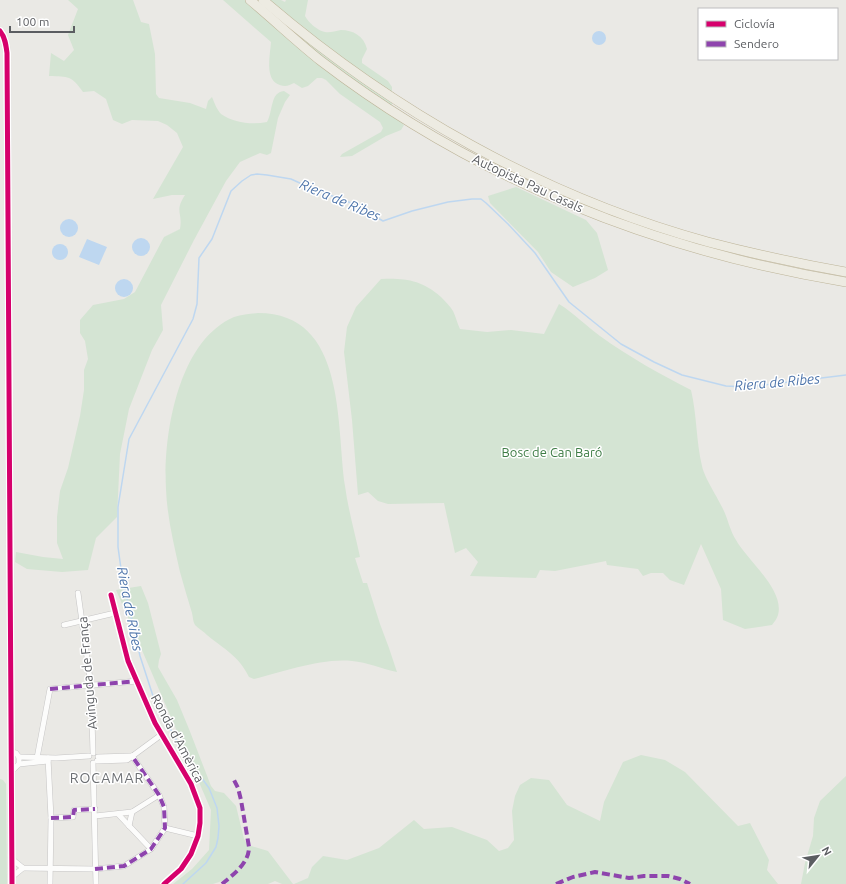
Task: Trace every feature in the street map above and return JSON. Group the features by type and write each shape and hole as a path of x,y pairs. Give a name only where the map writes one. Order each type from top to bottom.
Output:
{"highway":[{"path":"243,0 309,54 317,57"},
{"name":"Autopista Pau Casals","path":"250,0 317,57 361,90 426,132 494,170 567,204 643,233 702,251 759,265 846,282"},
{"name":"Autopista Pau Casals","path":"263,0 324,50 369,83 433,124 499,160 573,195 648,223 708,242 763,256 846,272"}],"street":[{"path":"0,31 6,43 7,53 12,881"},
{"name":"Avinguda de França","path":"78,593 91,686 96,884"},
{"name":"Ronda d'Amèrica","path":"111,595 128,661 155,723 188,779 196,795 200,808 198,836 191,854 181,869 164,884"},
{"path":"64,625 115,613"},
{"path":"37,758 50,689 137,682"},
{"path":"19,758 48,759 132,756 162,735"},
{"path":"12,752 19,758 19,764"},
{"path":"12,859 23,868 95,869 124,866 151,849 165,828 164,807 159,794 132,756"},
{"path":"12,771 19,764 48,759"},
{"path":"48,759 51,869 50,884"},
{"path":"95,816 132,812 159,794"},
{"path":"50,818 73,817 74,810 95,809"},
{"path":"129,826 132,812"},
{"path":"118,814 151,849"},
{"path":"165,828 198,836"},
{"path":"12,881 23,868"}],"green space":[{"path":"68,0 133,0 141,22 149,24 155,54 156,94 159,98 190,103 206,109 208,101 212,97 221,114 237,121 255,123 267,122 272,103 279,92 284,91 290,95 278,118 271,153 267,155 260,153 240,162 226,181 161,305 163,330 152,350 129,409 120,454 117,517 96,538 88,570 62,572 27,569 15,562 16,552 63,559 57,543 57,517 60,491 68,468 80,416 84,390 84,370 88,359 85,341 80,333 80,320 93,305 124,299 135,292 164,237 180,229 181,223 179,209 185,195 172,195 153,199 183,147 177,133 167,125 158,121 132,120 122,124 113,120 106,99 94,91 83,92 75,82 69,78 49,76 51,53 64,61 74,50 68,35 78,9"},
{"path":"223,0 281,0 285,2 286,0 308,0 305,16 316,28 325,32 341,30 350,31 361,37 366,44 367,49 362,59 362,63 388,81 392,87 392,107 397,118 404,125 401,130 386,136 352,156 340,157 342,154 381,132 383,128 380,122 340,94 322,78 317,78 308,86 302,88 294,83 286,86 273,81 269,69 271,42"},
{"path":"516,187 586,220 597,233 608,270 595,278 573,287 551,272 538,252 490,203 488,196"},
{"name":"Bosc de Can Baró","path":"381,279 413,281 434,291 450,307 460,329 487,332 511,330 544,334 559,304 622,351 691,390 703,471 741,548 764,576 776,596 779,605 778,615 772,625 745,629 723,620 721,589 701,544 684,585 670,580 663,573 651,573 643,576 638,569 607,565 606,561 555,571 540,570 536,578 470,576 478,562 466,548 455,553 444,503 388,504 378,501 368,492 358,495 352,420 344,352 347,327 356,307"},
{"path":"258,313 287,318 308,331 322,352 332,377 337,404 346,495 360,557 355,558 363,583 367,583 397,672 363,663 340,661 302,666 254,679 249,677 245,669 231,653 194,624 180,572 168,510 166,467 167,443 171,417 187,368 199,346 215,329 234,317"},
{"path":"141,586 148,603 161,654 158,667 177,700 211,786 215,791 224,793 236,806 244,839 248,845 268,851 293,884 282,884 275,881 268,884 227,884 225,880 213,884 173,884 192,869 209,850 211,810 116,590"},
{"path":"641,755 665,760 685,772 738,826 750,823 769,860 767,870 778,884 294,884 308,878 312,867 323,856 347,860 379,848 414,820 424,829 452,827 487,840 499,851 508,848 514,840 512,811 515,796 520,785 531,778 549,780 567,805 600,821 604,802 623,762"},
{"path":"846,776 846,884 801,884 805,863 813,836 814,818 820,801"},
{"path":"0,779 6,784 7,884 0,884"}],"water":[{"path":"599,31 604,33 606,38 604,43 599,45 594,43 592,38 594,33"},
{"path":"69,219 75,222 78,228 75,234 69,237 63,234 60,228 63,222"},
{"path":"141,238 147,241 150,247 147,253 141,256 135,253 132,247 135,241"},
{"path":"87,239 107,247 99,265 79,257"},
{"path":"57,244 63,244 68,249 66,258 63,260 57,260 52,255 52,249"},
{"path":"120,279 128,279 133,284 131,295 128,297 120,297 115,292 115,284"}],"waterway":[{"name":"Riera de Ribes","path":"183,884 206,863 216,847 219,826 217,808 209,788 184,754 154,699 140,656 122,576 118,547 118,507 129,439 193,319 197,304 199,258 212,239 231,191 242,181 251,175 257,174 291,179 354,204 383,221 412,211 448,202 481,199 508,224 535,253 569,302 621,344 654,362 682,375 726,386 747,387 846,375"}],"marked path":[{"path":"50,689 137,681"},
{"path":"95,869 124,866 151,849 165,828 164,807 159,795 132,756"},
{"path":"222,884 244,863 249,847 241,800 234,780"},
{"path":"51,818 73,817 74,810 95,809"},
{"path":"556,884 573,877 595,872 629,878 644,876 668,876 680,879 690,884"}],"cycle path":[{"path":"0,31 6,44 7,53 12,884"},
{"path":"111,595 128,661 155,723 191,784 200,808 198,836 191,854 181,869 164,884"}],"district":[{"name":"ROCAMAR","path":"107,778"}]}
